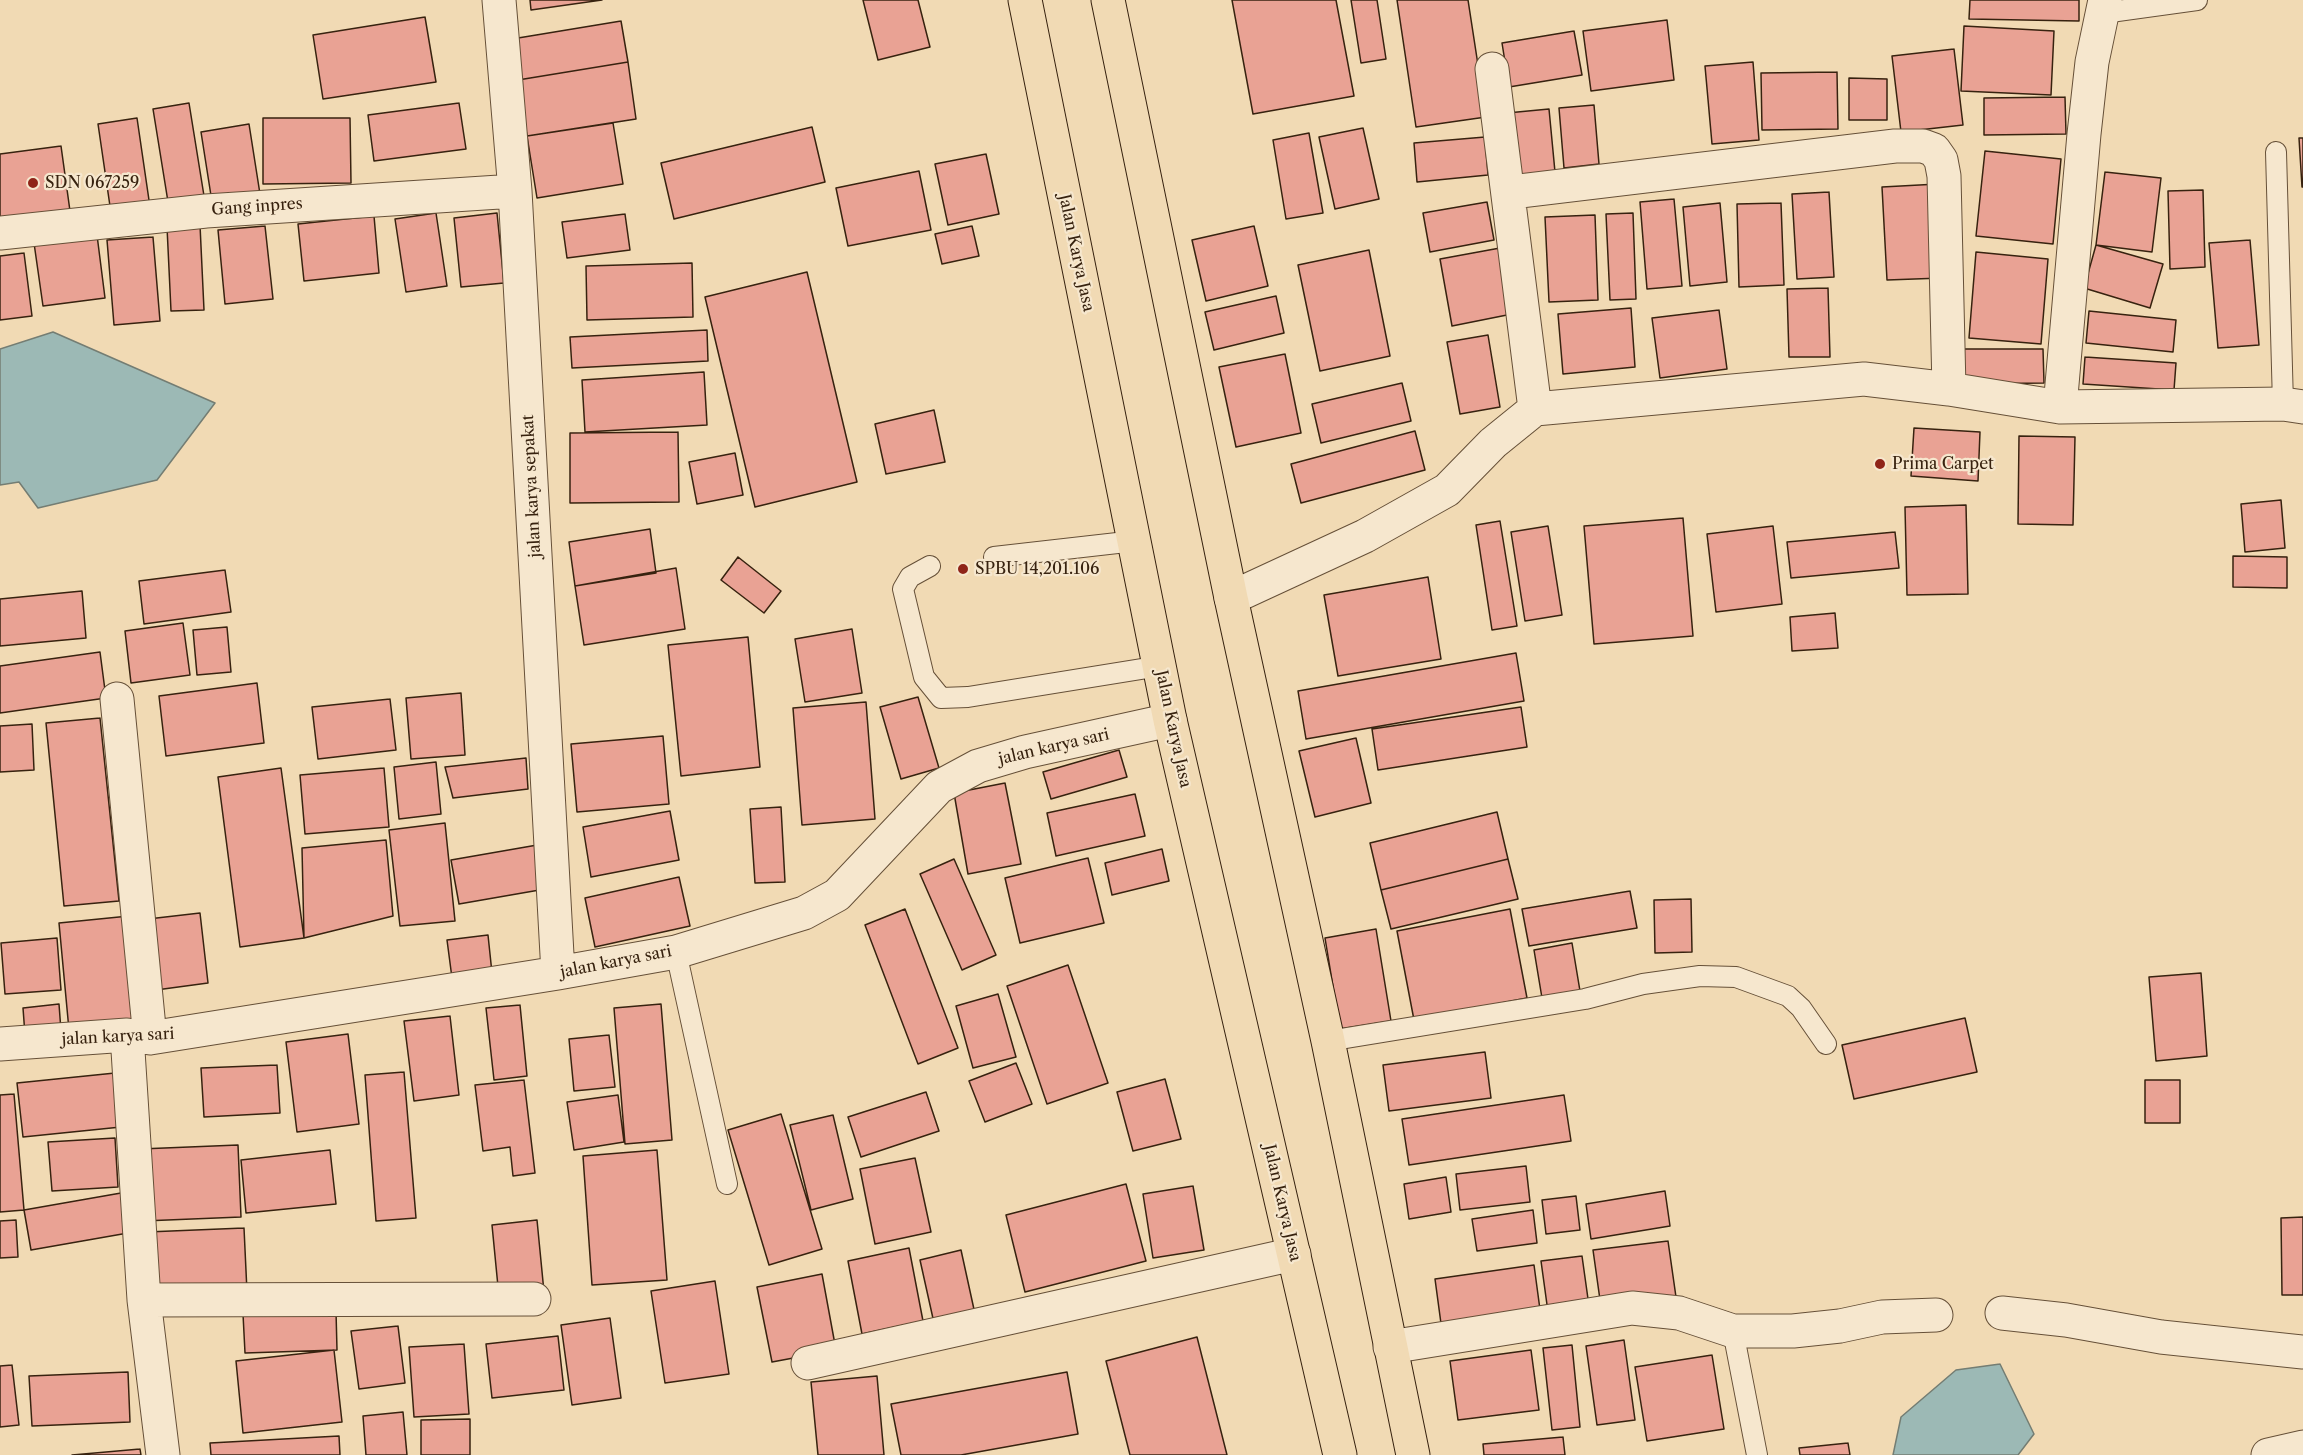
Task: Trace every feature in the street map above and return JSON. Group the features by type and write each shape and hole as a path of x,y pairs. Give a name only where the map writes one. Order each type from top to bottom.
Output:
{"highway":[{"name":"Jalan Karya Jasa","path":"1024,0 1170,720 1340,1455"},
{"path":"1108,0 1231,598 1328,1041 1413,1455"}],"street":[{"name":"jalan karya sepakat","path":"499,0 515,191 558,973"},
{"path":"2060,407 2084,134 2092,62 2104,7"},
{"path":"1492,69 1535,409"},
{"path":"1520,191 1895,146 1923,146 1934,150 1941,160 1944,176 1949,389"},
{"name":"Gang inpres","path":"0,233 206,211 515,191"},
{"path":"1231,598 1365,536 1447,490 1493,443 1535,409 1864,379 1949,389 2060,407 2293,405"},
{"path":"117,699 139,1036 144,1300 163,1455"},
{"name":"jalan karya sari","path":"0,1044 139,1036 558,973 676,952 804,913 837,896 939,787 978,765 1170,720"},
{"path":"808,1363 1294,1254"},
{"path":"144,1300 534,1299"},
{"path":"1390,1347 1632,1308 1679,1313 1733,1331 1792,1331 1840,1326 1882,1317 1936,1315"},
{"path":"2002,1313 2066,1320 2161,1337 2303,1352"},
{"path":"2268,1455 2303,1447"}],"lane":[{"path":"2104,7 2197,0"},
{"path":"2276,152 2293,405"},
{"path":"994,557 1135,541"},
{"path":"930,566 910,577 903,589 924,677 941,698 968,697 1160,666"},
{"path":"676,952 727,1184"},
{"path":"1328,1041 1585,999 1643,984 1700,976 1736,977 1788,996 1801,1008 1826,1044"},
{"path":"1733,1331 1757,1455"}],"water":[{"path":"53,332 215,403 157,480 38,508 19,482 0,485 0,349"},
{"path":"2000,1364 2034,1434 2018,1455 1893,1455 1901,1417 1956,1370"}],"building":[{"path":"530,0 602,0 531,10"},
{"path":"863,0 918,0 930,47 878,60"},
{"path":"1232,0 1336,0 1354,96 1253,114"},
{"path":"1351,0 1377,0 1386,59 1361,63"},
{"path":"1397,0 1468,0 1486,117 1416,127"},
{"path":"1970,0 2079,0 2079,21 1969,19"},
{"path":"425,17 436,82 323,99 313,35"},
{"path":"1667,20 1674,80 1591,91 1583,31"},
{"path":"621,21 628,62 518,80 512,39"},
{"path":"1964,26 2054,31 2051,95 1961,91"},
{"path":"1574,31 1582,75 1509,87 1502,43"},
{"path":"1954,49 1963,125 1901,132 1892,56"},
{"path":"628,62 636,119 527,136 518,80"},
{"path":"1753,62 1759,140 1712,144 1705,66"},
{"path":"1837,72 1838,129 1762,130 1761,73"},
{"path":"1849,78 1887,79 1887,120 1849,120"},
{"path":"2065,97 2066,134 1984,135 1984,98"},
{"path":"189,103 205,202 169,208 153,109"},
{"path":"459,103 466,149 374,161 368,115"},
{"path":"1594,105 1599,164 1564,168 1559,108"},
{"path":"1549,109 1555,172 1513,177 1507,113"},
{"path":"137,118 150,207 111,213 98,124"},
{"path":"263,118 350,118 351,183 263,184"},
{"path":"613,123 623,184 537,198 527,136"},
{"path":"249,124 260,194 212,202 201,132"},
{"path":"812,127 825,182 674,219 661,163"},
{"path":"1363,128 1379,199 1335,209 1319,137"},
{"path":"1309,133 1323,213 1286,219 1273,140"},
{"path":"1485,137 1488,175 1417,182 1414,143"},
{"path":"2299,138 2303,138 2303,187 2302,187"},
{"name":"SDN 067259","path":"61,146 70,211 0,220 0,154"},
{"path":"1985,151 2061,159 2053,244 1976,236"},
{"path":"986,154 999,214 948,225 935,164"},
{"path":"919,171 931,230 848,246 836,188"},
{"path":"2105,172 2161,178 2152,252 2096,245"},
{"path":"1938,184 1942,278 1887,280 1882,187"},
{"path":"2203,190 2205,267 2170,269 2168,191"},
{"path":"1829,192 1834,277 1797,279 1792,194"},
{"path":"1674,199 1682,286 1647,289 1640,202"},
{"path":"1487,202 1494,240 1430,252 1423,213"},
{"path":"1720,203 1727,282 1690,286 1683,207"},
{"path":"1781,203 1784,285 1739,287 1737,204"},
{"path":"436,213 447,286 406,292 395,219"},
{"path":"497,213 504,283 461,287 454,218"},
{"path":"1633,213 1636,299 1610,300 1606,214"},
{"path":"625,214 630,250 567,258 562,222"},
{"path":"1595,215 1598,300 1549,302 1545,217"},
{"path":"374,216 379,273 304,281 298,224"},
{"path":"200,225 204,310 171,311 167,227"},
{"path":"265,226 273,299 225,304 218,230"},
{"path":"972,226 979,256 942,264 935,234"},
{"path":"1254,226 1268,286 1206,301 1192,240"},
{"name":"SDN 067259","path":"97,235 105,298 43,306 34,243"},
{"path":"153,237 160,321 114,325 107,240"},
{"path":"2250,240 2259,345 2218,348 2209,243"},
{"path":"2096,245 2163,264 2150,308 2084,288"},
{"path":"1500,248 1512,314 1452,326 1440,259"},
{"path":"1369,250 1390,356 1320,371 1298,265"},
{"path":"1976,252 2048,259 2041,344 1969,338"},
{"path":"24,253 32,316 0,320 0,256"},
{"path":"692,263 693,317 587,320 586,266"},
{"path":"807,272 857,482 755,507 705,297"},
{"path":"1828,288 1830,357 1789,357 1787,289"},
{"path":"1276,296 1284,333 1214,350 1205,312"},
{"path":"1631,308 1635,367 1563,374 1558,314"},
{"path":"1719,310 1727,369 1660,378 1652,318"},
{"path":"2089,311 2176,320 2173,352 2086,343"},
{"path":"707,330 708,361 572,368 570,337"},
{"path":"1488,335 1500,407 1460,414 1447,342"},
{"path":"1963,349 2043,349 2044,383 1963,384"},
{"path":"1285,354 1301,433 1236,447 1219,367"},
{"path":"2085,357 2176,363 2174,390 2083,384"},
{"path":"704,372 707,425 585,432 582,380"},
{"path":"1402,383 1411,421 1321,443 1312,404"},
{"path":"934,410 945,462 886,474 875,424"},
{"path":"1914,428 1980,432 1978,481 1911,476"},
{"path":"1415,431 1425,470 1301,503 1291,464"},
{"path":"678,432 679,502 570,503 570,433"},
{"path":"2019,436 2075,437 2073,525 2018,524"},
{"path":"735,453 743,495 697,504 689,462"},
{"path":"2281,500 2285,548 2245,552 2241,504"},
{"path":"1966,505 1968,594 1907,595 1905,507"},
{"path":"1683,518 1693,636 1594,644 1584,526"},
{"path":"1500,521 1517,626 1492,630 1476,525"},
{"path":"1548,526 1562,615 1525,621 1511,532"},
{"path":"1773,526 1782,604 1716,612 1707,534"},
{"path":"650,529 656,573 575,586 569,542"},
{"path":"1895,532 1899,568 1791,578 1787,542"},
{"path":"2233,556 2287,557 2287,588 2233,587"},
{"path":"738,557 781,591 764,613 721,580"},
{"path":"676,568 685,629 584,645 575,586"},
{"path":"225,570 231,612 144,624 139,581"},
{"path":"1428,577 1441,659 1338,676 1324,595"},
{"path":"82,591 86,638 0,646 0,599"},
{"path":"1835,613 1838,648 1792,651 1790,617"},
{"path":"183,623 190,675 131,683 125,631"},
{"path":"227,627 231,672 197,675 193,630"},
{"path":"852,629 862,693 805,702 795,639"},
{"path":"748,637 760,767 681,776 668,645"},
{"path":"100,652 106,698 0,713 0,666"},
{"path":"1516,653 1524,701 1306,739 1298,691"},
{"path":"257,683 264,743 166,756 159,696"},
{"path":"461,693 465,755 411,759 406,698"},
{"path":"918,697 939,768 901,779 880,707"},
{"path":"390,699 396,750 318,759 312,707"},
{"path":"866,702 875,819 802,825 793,708"},
{"path":"1521,707 1527,747 1378,770 1372,729"},
{"path":"100,718 119,901 64,906 46,723"},
{"path":"32,724 34,770 0,772 0,726"},
{"path":"663,736 669,804 577,812 571,744"},
{"path":"1356,738 1371,803 1315,817 1299,751"},
{"path":"1119,750 1127,777 1051,799 1043,772"},
{"path":"526,758 528,789 453,798 445,767"},
{"path":"436,762 441,814 399,819 394,767"},
{"path":"281,768 304,938 240,947 218,777"},
{"path":"384,768 389,827 305,834 300,775"},
{"path":"1005,783 1021,864 968,874 954,793"},
{"path":"1135,794 1145,836 1056,856 1047,813"},
{"path":"781,807 785,882 755,883 750,809"},
{"path":"670,811 679,860 591,877 583,827"},
{"path":"1497,812 1508,859 1381,890 1370,843"},
{"path":"445,823 455,921 400,926 389,830"},
{"path":"386,840 393,916 304,938 302,848"},
{"path":"543,844 551,888 459,904 451,860"},
{"path":"1162,849 1169,881 1112,895 1105,863"},
{"path":"1088,858 1104,923 1020,943 1005,878"},
{"path":"954,859 996,955 962,970 920,874"},
{"path":"1508,859 1518,899 1391,929 1381,890"},
{"path":"679,877 690,926 595,947 585,898"},
{"path":"1630,891 1637,928 1529,946 1522,909"},
{"path":"1691,899 1692,952 1655,953 1654,900"},
{"path":"905,909 958,1048 918,1064 865,925"},
{"path":"1510,909 1527,998 1414,1020 1397,931"},
{"path":"200,913 208,983 156,990 148,919"},
{"path":"129,916 139,1023 69,1030 59,923"},
{"path":"1376,929 1391,1021 1340,1029 1325,938"},
{"path":"488,935 492,973 452,978 447,940"},
{"path":"57,938 61,990 5,994 1,943"},
{"path":"1572,943 1580,991 1542,998 1534,950"},
{"path":"1068,965 1108,1083 1047,1104 1007,986"},
{"path":"2201,973 2207,1056 2156,1061 2149,977"},
{"path":"998,994 1016,1057 973,1068 956,1006"},
{"path":"59,1004 61,1031 25,1035 23,1008"},
{"path":"661,1004 672,1140 625,1144 614,1008"},
{"path":"520,1005 527,1076 494,1080 486,1008"},
{"path":"450,1016 459,1095 414,1101 404,1021"},
{"path":"1965,1018 1977,1072 1854,1099 1842,1045"},
{"path":"348,1034 359,1124 297,1132 286,1042"},
{"path":"609,1035 615,1087 574,1091 569,1039"},
{"path":"1485,1052 1491,1098 1389,1111 1383,1065"},
{"path":"1016,1063 1032,1104 985,1122 969,1081"},
{"path":"277,1065 280,1113 204,1117 201,1068"},
{"path":"404,1072 416,1218 376,1221 365,1075"},
{"path":"115,1073 121,1127 23,1137 17,1083"},
{"path":"1165,1079 1181,1139 1133,1151 1117,1092"},
{"path":"524,1080 535,1173 513,1176 510,1147 483,1151 475,1085"},
{"path":"2145,1080 2180,1080 2180,1123 2145,1123"},
{"path":"926,1092 939,1131 861,1157 848,1117"},
{"path":"14,1094 24,1210 0,1212 0,1095"},
{"path":"618,1095 624,1142 574,1150 567,1102"},
{"path":"1564,1095 1571,1141 1409,1165 1402,1119"},
{"path":"781,1114 822,1249 769,1265 728,1130"},
{"path":"833,1115 853,1199 811,1210 790,1125"},
{"path":"115,1138 118,1187 52,1191 48,1142"},
{"path":"238,1145 241,1217 143,1221 140,1149"},
{"path":"330,1150 336,1204 246,1213 241,1160"},
{"path":"657,1150 667,1280 592,1285 583,1156"},
{"path":"915,1158 931,1232 875,1244 860,1169"},
{"path":"1526,1166 1530,1202 1460,1210 1456,1174"},
{"path":"1446,1177 1451,1212 1409,1219 1404,1184"},
{"path":"1126,1184 1146,1261 1025,1292 1006,1215"},
{"path":"1193,1186 1204,1250 1153,1258 1143,1194"},
{"path":"1665,1191 1670,1226 1591,1239 1586,1204"},
{"path":"121,1193 128,1233 31,1250 24,1210"},
{"path":"1576,1196 1580,1230 1546,1234 1542,1200"},
{"path":"1533,1210 1537,1243 1477,1251 1472,1219"},
{"path":"2303,1217 2303,1295 2282,1295 2281,1218"},
{"path":"16,1220 18,1257 0,1258 0,1221"},
{"path":"537,1220 544,1292 499,1297 492,1225"},
{"path":"244,1228 247,1292 149,1296 147,1232"},
{"path":"1668,1241 1676,1297 1601,1307 1593,1250"},
{"path":"909,1248 923,1321 862,1334 848,1261"},
{"path":"961,1250 975,1314 934,1323 920,1260"},
{"path":"1582,1256 1589,1306 1548,1312 1541,1261"},
{"path":"1534,1265 1541,1317 1442,1331 1435,1279"},
{"path":"822,1274 836,1350 772,1362 757,1287"},
{"path":"715,1281 729,1374 665,1383 651,1291"},
{"path":"336,1311 337,1350 245,1353 243,1314"},
{"path":"610,1318 621,1398 572,1405 561,1325"},
{"path":"398,1326 405,1383 359,1389 351,1331"},
{"path":"558,1336 564,1390 492,1398 486,1344"},
{"path":"1197,1337 1227,1455 1130,1455 1106,1361"},
{"path":"1624,1340 1635,1420 1597,1425 1586,1346"},
{"path":"464,1344 469,1414 414,1417 409,1347"},
{"path":"1572,1345 1580,1427 1552,1430 1543,1348"},
{"path":"334,1350 342,1422 243,1433 236,1361"},
{"path":"1531,1350 1539,1410 1458,1420 1450,1361"},
{"path":"1712,1355 1724,1429 1647,1441 1635,1367"},
{"path":"12,1365 19,1425 0,1427 0,1366"},
{"path":"128,1372 130,1422 32,1426 29,1376"},
{"path":"1067,1372 1078,1434 961,1455 901,1455 891,1404"},
{"path":"877,1376 884,1455 818,1455 811,1382"},
{"path":"403,1412 407,1455 366,1455 363,1416"},
{"path":"470,1419 470,1455 421,1455 421,1420"},
{"path":"339,1436 340,1455 211,1455 210,1443"},
{"path":"1563,1437 1565,1455 1484,1455 1483,1444"},
{"path":"1848,1443 1850,1455 1800,1455 1799,1448"},
{"path":"140,1449 141,1455 72,1455"}],"place":[{"name":"SDN 067259","path":"33,183"},
{"name":"Prima Carpet","path":"1880,464"},
{"name":"SPBU 14,201.106","path":"963,569"}]}
